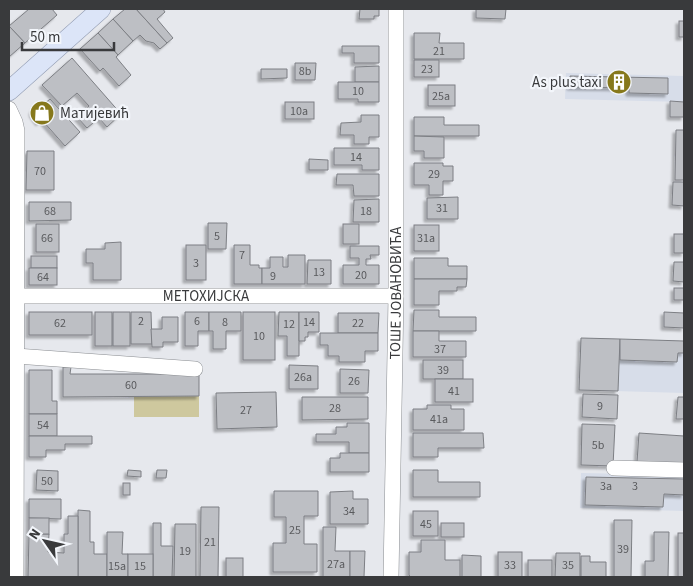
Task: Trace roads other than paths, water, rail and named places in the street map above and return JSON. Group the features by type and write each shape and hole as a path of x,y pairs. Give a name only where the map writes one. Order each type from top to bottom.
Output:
{"main road":[{"path":"9,91 101,9"}],"street":[{"name":"ТОШЕ ЈОВАНОВИЋА","path":"391,577 396,296 396,9"},
{"path":"9,109 17,131 16,577"},
{"name":"МЕТОХИЈСКА","path":"17,296 396,296"},
{"path":"16,356 195,369"},
{"path":"614,468 684,470"}],"place":[{"name":"As plus taxi","path":"619,82"},
{"name":"Матијевић","path":"42,113"}]}
